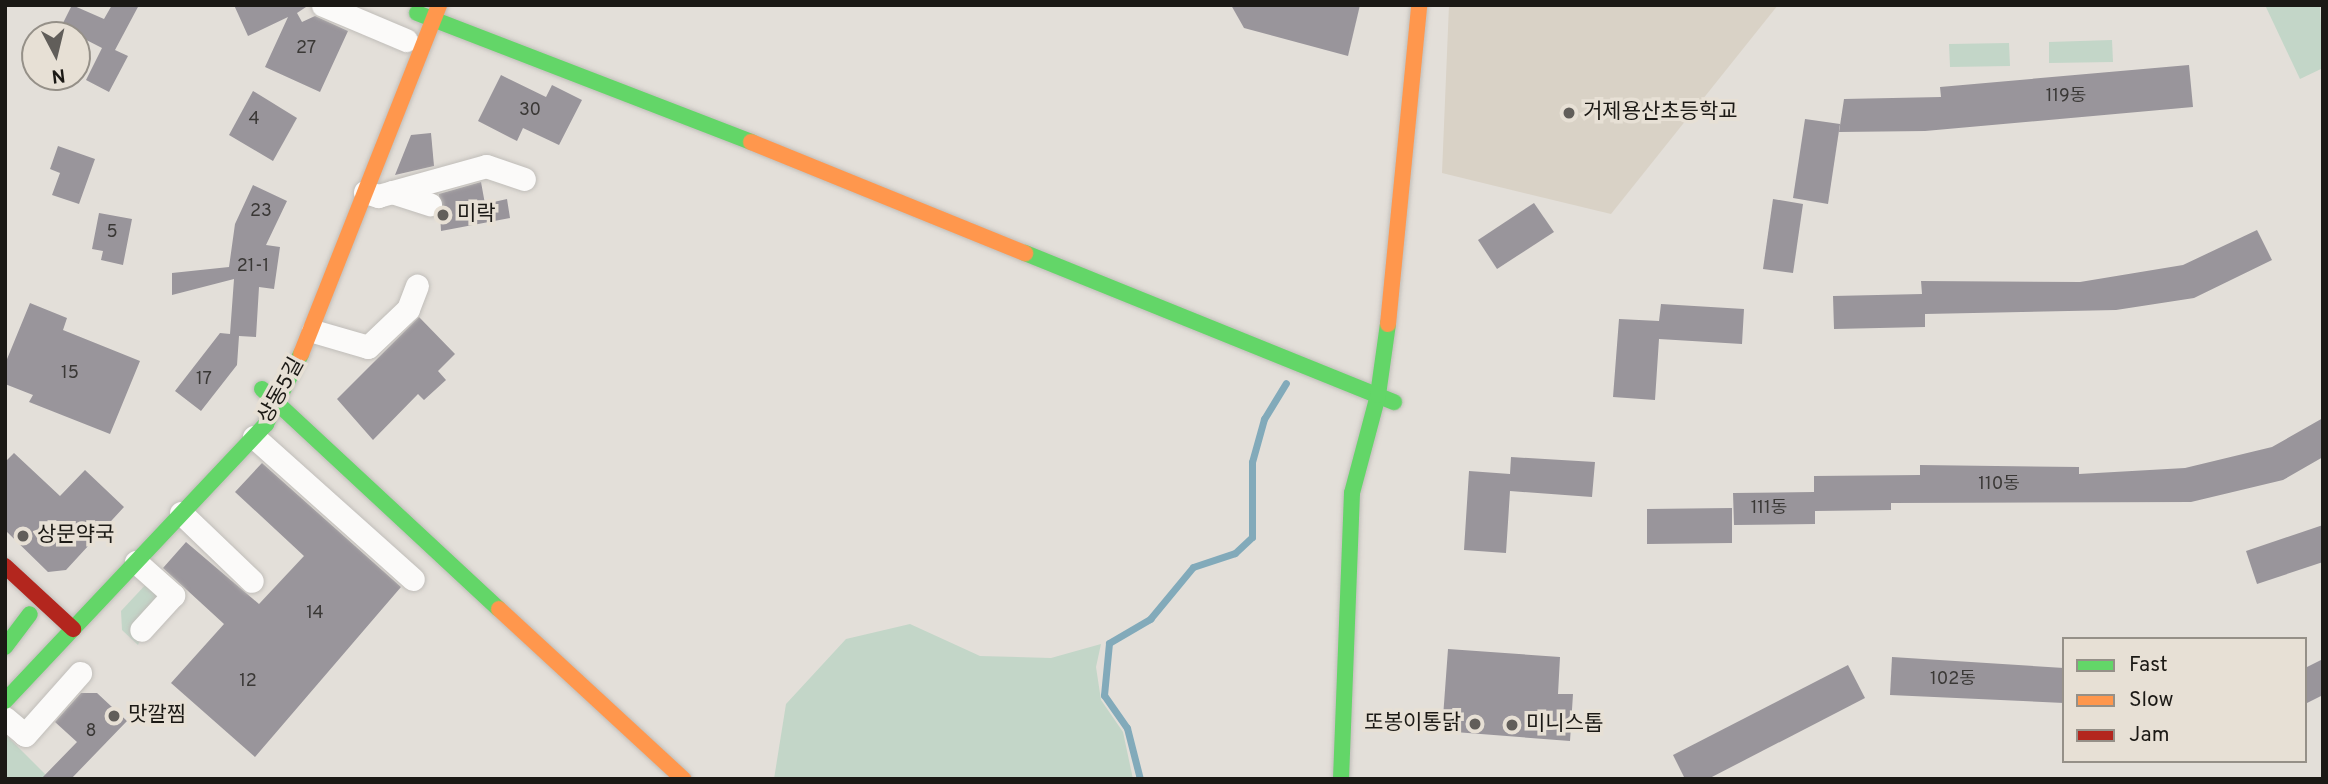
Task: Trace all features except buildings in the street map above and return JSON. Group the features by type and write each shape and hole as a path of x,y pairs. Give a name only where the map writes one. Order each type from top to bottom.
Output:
{"street":[{"path":"323,5 406,40"},
{"path":"1341,779 1352,493 1381,376 1419,5"},
{"path":"1413,270 1435,5"},
{"path":"418,9 436,11 1394,402"},
{"name":"상동5길","path":"260,430 250,408 295,329 418,9"},
{"name":"상동5길","path":"5,701 260,430 278,404 313,331 436,11"},
{"path":"650,82 1398,383"},
{"path":"365,192 392,192 486,166 524,179"},
{"path":"392,192 430,204"},
{"path":"313,331 368,346 408,309 417,286"},
{"path":"1357,779 1371,496 1398,383 1410,297"},
{"path":"262,389 683,779"},
{"path":"260,430 421,576"},
{"path":"181,513 252,580"},
{"path":"136,562 173,595 141,630"},
{"path":"5,566 74,629"},
{"path":"5,590 61,643"},
{"path":"5,666 71,595"},
{"path":"5,647 30,614"},
{"path":"5,718 25,735 80,673"}],"shaded area":[{"name":"거제용산초등학교","path":"1449,5 1778,5 1611,214 1442,173"}],"green space":[{"path":"2265,5 2320,5 2323,68 2300,79"},
{"path":"2112,40 2113,62 2049,63 2049,42"},
{"path":"2009,43 2010,66 1950,67 1949,44"},
{"path":"149,581 162,592 138,645 122,630 121,611"},
{"path":"910,624 980,656 1051,658 1101,644 1096,667 1101,700 1123,732 1133,779 774,779 786,704 846,639"},
{"path":"5,734 50,779 5,779"}],"waterway":[{"path":"1140,779 1127,728 1104,695 1109,643 1150,619 1193,567 1235,553 1252,537 1252,462 1264,419 1286,383"}],"traffic: fast":[{"path":"417,13 751,142"},
{"path":"1025,253 1394,402"},
{"path":"1341,779 1352,493 1378,395 1388,324"},
{"path":"5,701 266,424 301,354"},
{"path":"262,389 499,609"},
{"path":"5,647 30,614"}],"traffic: slow":[{"path":"301,354 439,5"},
{"path":"1388,324 1419,5"},
{"path":"751,142 1025,253"},
{"path":"499,609 683,779"}],"traffic: jam":[{"path":"5,566 73,629"}],"place":[{"name":"거제용산초등학교","path":"1569,113"},
{"name":"미락","path":"443,215"},
{"name":"상문약국","path":"23,536"},
{"name":"맛깔찜","path":"114,716"},
{"name":"또봉이통닭","path":"1475,724"},
{"name":"미니스톱","path":"1512,725"}]}
